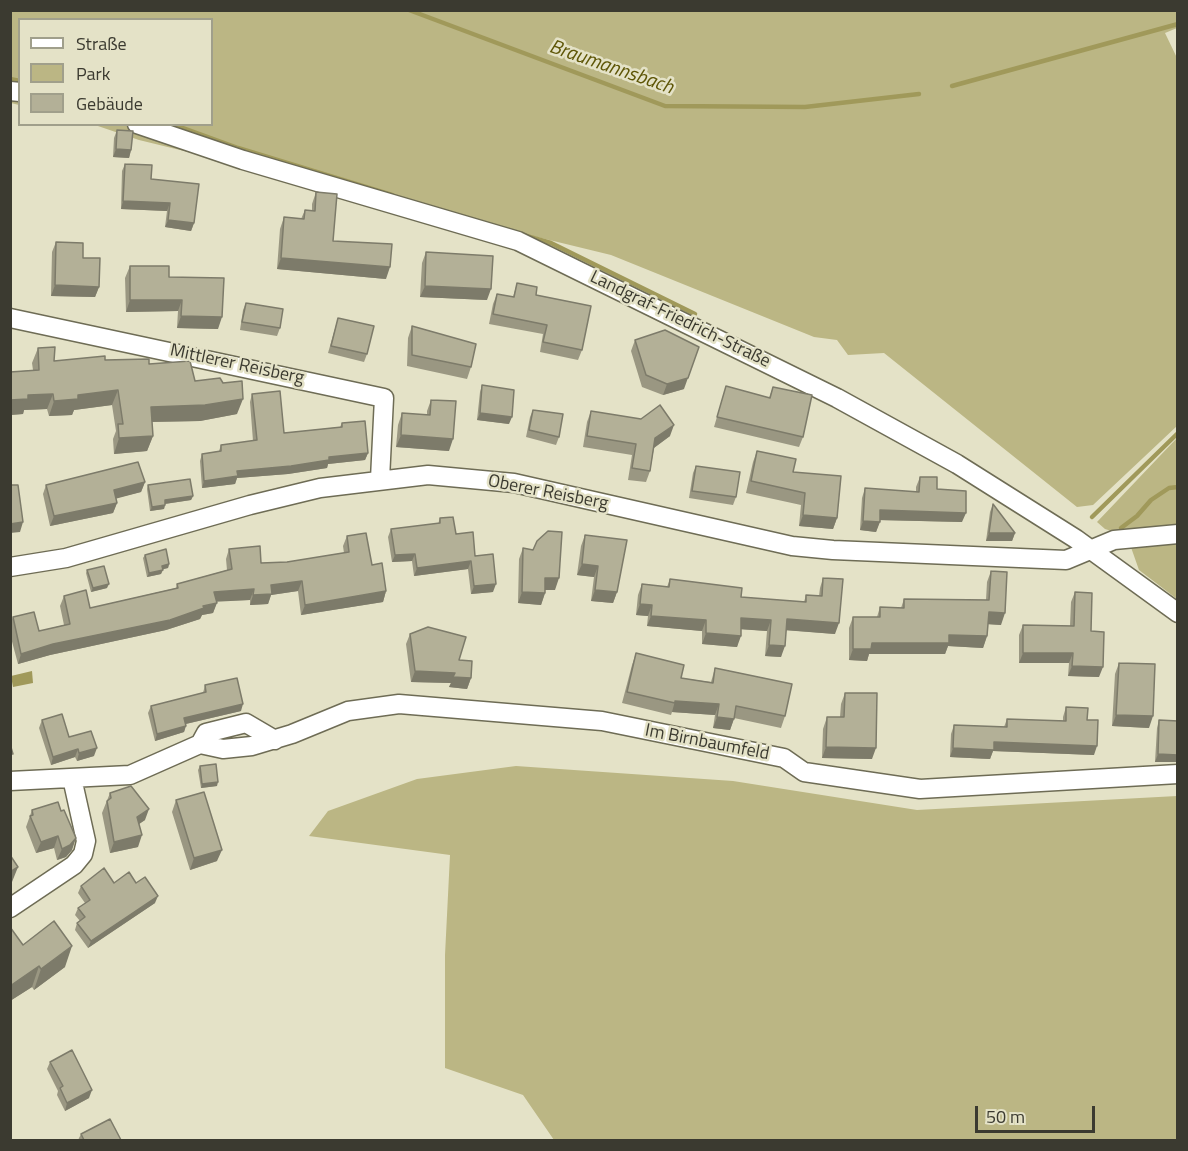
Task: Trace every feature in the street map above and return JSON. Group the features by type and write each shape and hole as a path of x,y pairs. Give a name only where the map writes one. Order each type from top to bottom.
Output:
{"street":[{"name":"Landgraf-Friedrich-Straße","path":"143,126 243,160 518,241 837,398 957,464 1091,550 1178,613"},
{"name":"Mittlerer Reisberg","path":"10,318 384,398 380,479"},
{"name":"Oberer Reisberg","path":"10,567 66,558 250,505 320,488 428,475 514,483 792,546 1006,559 1066,560 1114,540 1178,534"},
{"name":"Im Birnbaumfeld","path":"10,782 130,776 200,744 206,733 246,723 275,740 348,711 399,704 602,721 784,758 804,772 920,789 1178,774"},
{"path":"10,908 74,865 83,854 86,841 72,778"}],"green space":[{"path":"10,11 1177,11 1177,28 1165,33 1178,60 1177,426 1093,505 1077,507 884,353 848,355 837,340 814,337 611,255 139,140 98,126 213,126 213,18 18,18 18,105 11,103"},
{"path":"1177,438 1177,599 1139,570 1127,536 1105,529 1097,522"},
{"path":"516,766 733,781 917,810 1177,796 1177,1140 554,1140 523,1095 445,1068 445,955 450,855 309,836 328,811 417,779"}],"shaded area":[{"path":"32,671 33,683 13,687 11,676"}],"building":[{"path":"117,130 133,131 131,150 116,149"},
{"path":"125,164 152,165 151,179 199,184 194,223 168,220 170,203 123,201"},
{"path":"316,192 337,194 333,241 392,244 390,267 281,258 284,217 304,219 305,210 315,211"},
{"path":"56,242 83,243 83,258 100,258 99,287 55,285"},
{"path":"426,252 493,256 491,289 425,286"},
{"path":"130,266 169,266 169,277 224,278 222,317 181,316 182,300 130,300"},
{"path":"517,283 537,287 536,295 591,306 582,350 543,342 547,325 493,314 497,294 514,297"},
{"path":"246,303 283,309 280,328 242,322"},
{"path":"338,318 374,326 367,354 331,346"},
{"path":"412,326 476,344 471,367 412,355"},
{"path":"665,330 699,347 688,378 667,384 646,375 635,340"},
{"path":"55,347 54,361 105,356 105,360 149,359 149,364 190,361 195,381 220,378 223,383 242,381 243,399 205,405 151,407 153,436 119,438 118,424 123,424 118,390 78,395 78,399 54,401 53,394 28,395 28,399 10,400 10,372 39,370 38,348"},
{"path":"482,385 514,390 512,417 480,413"},
{"path":"726,386 770,398 773,387 812,395 803,437 717,417"},
{"path":"280,391 284,433 342,427 342,423 365,421 368,453 329,457 329,460 291,466 237,471 238,476 204,481 202,454 221,451 221,445 257,440 252,394"},
{"path":"431,400 456,401 453,439 401,435 402,413 430,415"},
{"path":"660,405 674,425 655,438 650,471 632,468 636,444 587,436 591,411 641,419"},
{"path":"533,410 563,414 559,437 529,430"},
{"path":"757,451 796,459 793,472 841,476 837,518 803,515 805,493 751,481"},
{"path":"138,462 145,482 114,490 117,503 54,516 46,485"},
{"path":"696,466 740,472 736,497 692,491"},
{"path":"920,477 937,477 937,489 966,491 966,513 880,510 880,522 863,521 865,488 919,492"},
{"path":"190,479 193,496 165,500 165,505 152,507 148,485"},
{"path":"10,485 18,485 23,522 10,524"},
{"path":"993,504 1015,533 989,533"},
{"path":"453,517 456,534 473,532 475,556 493,554 496,584 474,586 471,561 417,568 415,554 395,555 391,529 440,523 440,518"},
{"path":"548,531 562,532 559,578 545,578 545,593 522,592 523,548 533,550 537,541"},
{"path":"366,533 372,565 382,563 386,591 305,605 302,581 271,585 272,594 253,595 254,589 214,592 217,603 203,606 204,608 170,620 53,644 21,654 13,617 34,612 39,631 70,624 64,596 86,590 90,608 178,588 177,584 232,569 229,549 260,546 261,563 287,562 349,552 347,536"},
{"path":"585,535 627,540 617,592 595,590 598,566 582,564"},
{"path":"166,549 169,564 162,566 163,570 149,573 145,555"},
{"path":"104,566 109,584 93,588 87,570"},
{"path":"991,571 1007,572 1005,613 989,612 987,636 949,635 949,643 872,643 871,649 853,649 853,617 880,617 880,607 904,608 904,599 989,600"},
{"path":"823,578 843,579 839,623 787,619 785,646 769,645 771,620 741,618 741,636 706,633 706,620 651,616 652,605 640,604 642,584 669,587 670,579 742,588 741,597 806,602 806,595 822,596"},
{"path":"1075,592 1092,593 1091,631 1104,632 1103,667 1072,666 1073,653 1023,653 1023,625 1074,626"},
{"path":"428,627 466,637 459,660 472,661 471,678 453,677 455,673 415,671 410,634"},
{"path":"636,653 684,665 681,678 713,683 715,668 792,684 785,716 736,706 734,719 717,717 719,704 675,701 675,703 627,692"},
{"path":"1119,663 1155,664 1153,716 1116,715"},
{"path":"237,678 243,704 184,718 186,726 157,734 151,706 206,692 205,685"},
{"path":"845,693 877,693 876,748 826,747 827,717 844,717"},
{"path":"1066,707 1088,708 1087,720 1098,720 1097,746 994,742 994,750 953,748 954,725 1007,727 1007,719 1066,721"},
{"path":"62,714 69,737 91,731 97,748 79,753 78,749 53,757 42,720"},
{"path":"1159,720 1178,721 1178,755 1158,754"},
{"path":"216,764 218,782 202,784 200,766"},
{"path":"131,786 149,809 137,817 142,835 114,842 107,801 111,798 110,793"},
{"path":"204,792 222,850 194,858 176,800"},
{"path":"58,802 76,838 62,849 58,836 41,842 30,816 33,815 32,810"},
{"path":"10,855 18,867 10,872"},
{"path":"104,868 114,883 129,872 136,883 145,877 158,896 91,941 77,923 85,917 78,908 90,900 81,886"},
{"path":"54,921 72,946 41,969 39,966 10,986 10,927 23,945"},
{"path":"72,1050 92,1090 67,1103 60,1088 63,1086 50,1062"},
{"path":"110,1119 121,1140 84,1140 81,1134"}],"waterway":[{"name":"Braumannsbach","path":"409,10 665,106 805,107 919,94"},
{"name":"Braumannsbach","path":"952,86 1178,24"},
{"path":"10,79 18,81"},
{"path":"178,126 238,148 392,195"},
{"path":"523,235 551,243 695,314"},
{"path":"1092,517 1178,433"},
{"path":"1121,528 1137,516 1151,500 1169,488 1178,487"}]}
